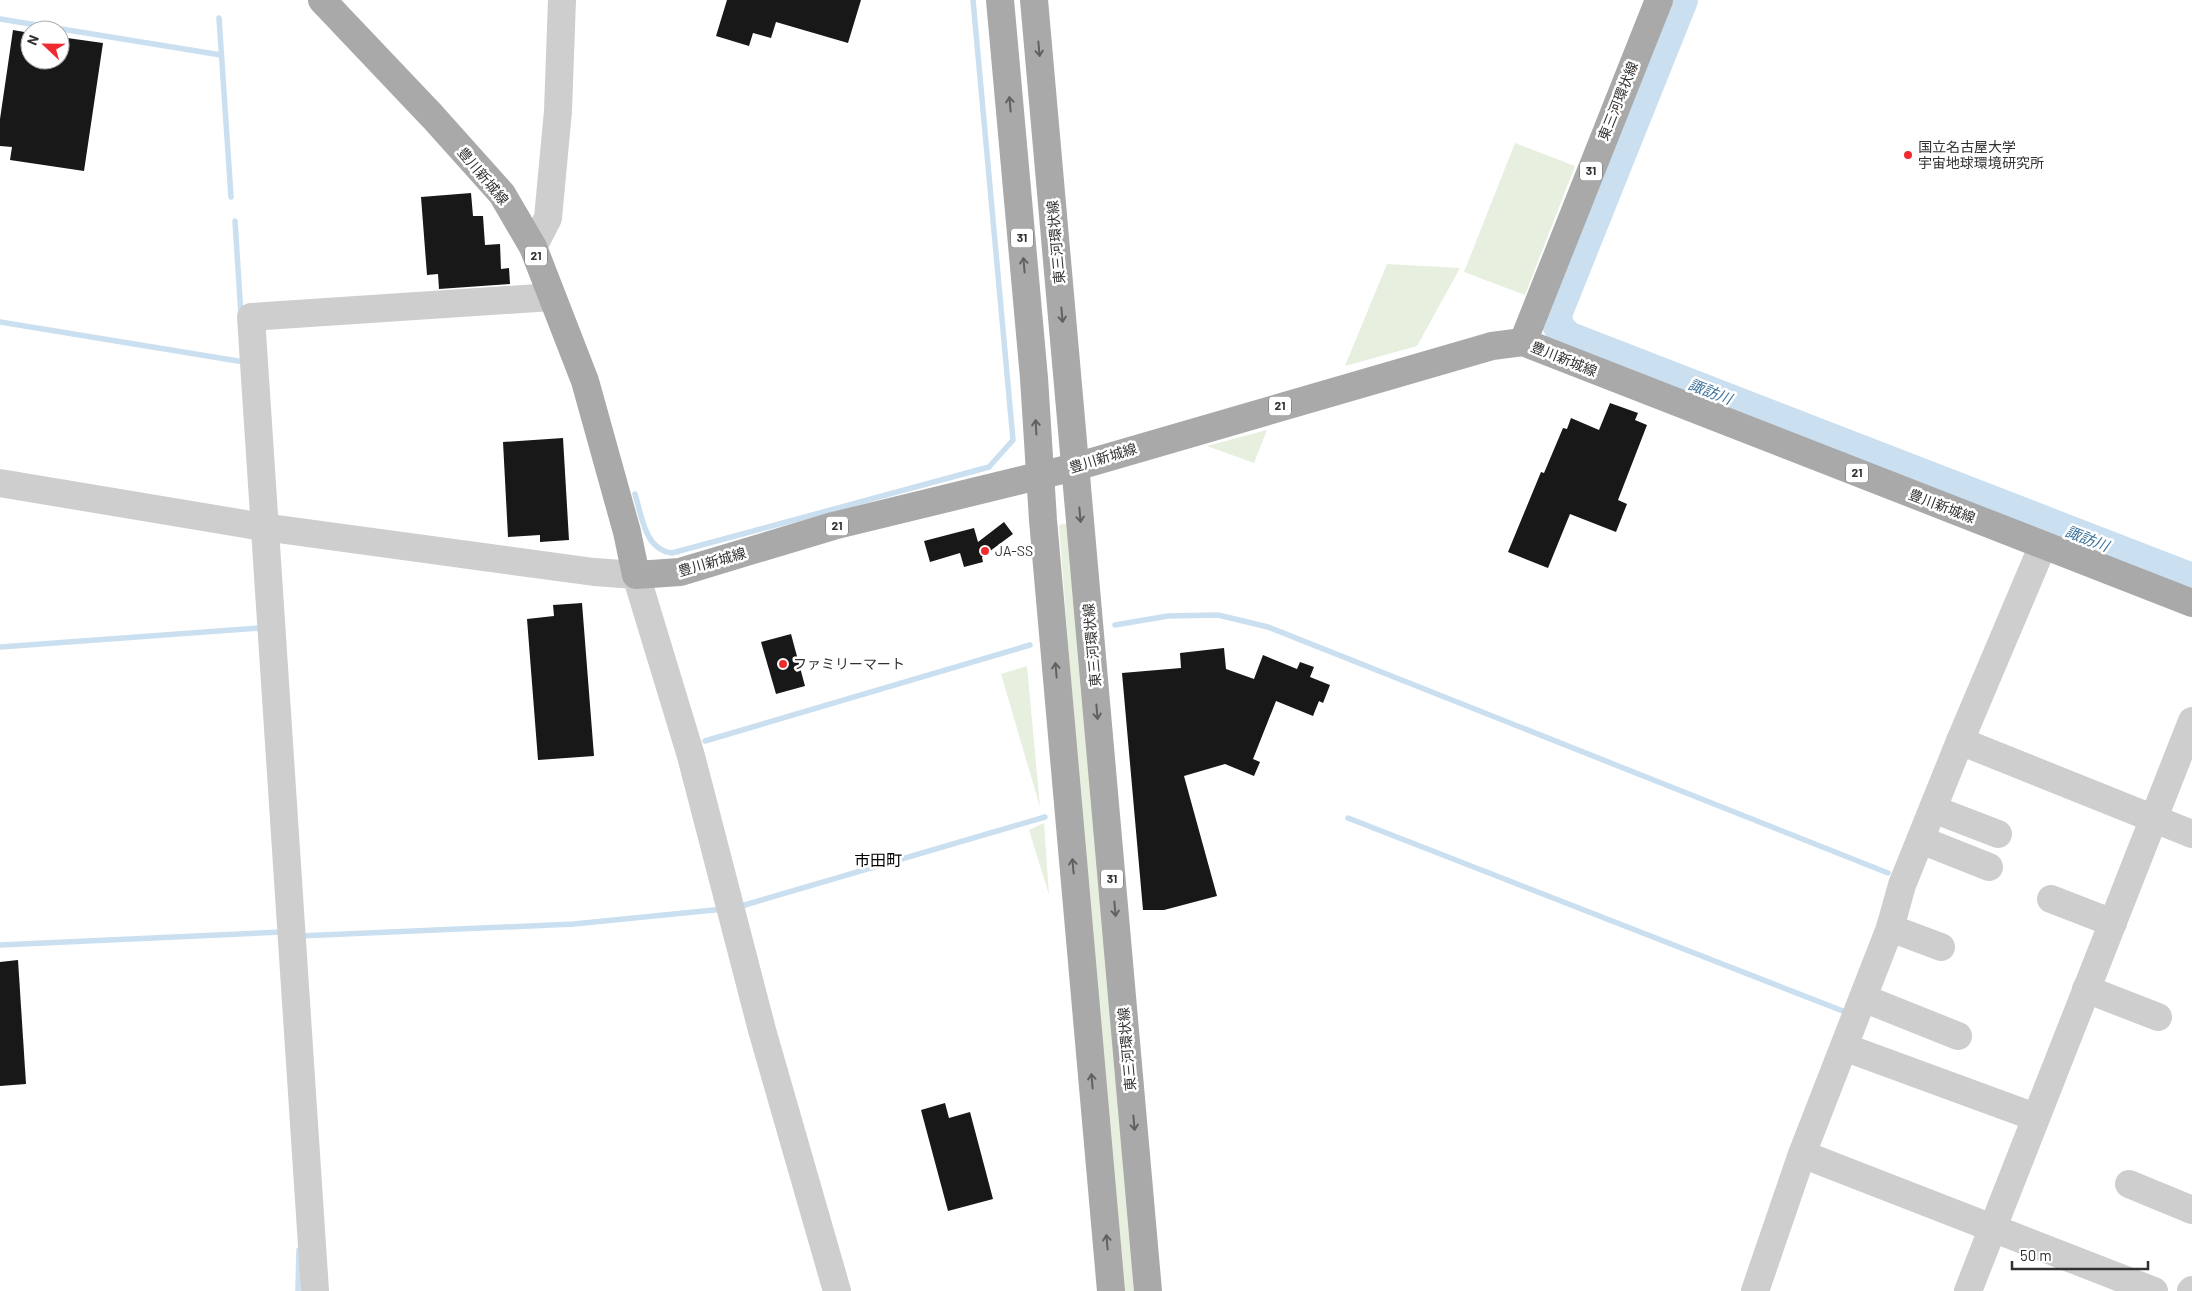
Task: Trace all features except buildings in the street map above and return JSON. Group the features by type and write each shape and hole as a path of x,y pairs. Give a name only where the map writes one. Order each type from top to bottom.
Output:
{"main road":[{"name":"豊川新城線","path":"322,0 433,117 502,194 533,247 585,382 627,532 636,575 680,572 833,526 1039,476 1482,349 1523,342 2192,603"},
{"name":"31","path":"1000,0 1034,378 1039,476 1111,1291"},
{"name":"東三河環状線","path":"1034,0 1148,1291"},
{"name":"東三河環状線","path":"1523,342 1659,0"}],"street":[{"path":"533,247 548,218 558,111 562,0"},
{"path":"315,1291 263,527 251,317 552,297"},
{"path":"0,483 263,527 594,572 636,575 691,756 762,1030 836,1291"},
{"path":"1755,1291 1802,1154 1890,928 1902,885 1960,741 2043,546"},
{"path":"1968,1291 1991,1227 2192,721"},
{"path":"1960,741 2192,834"},
{"path":"1934,809 1998,834"},
{"path":"1921,840 1989,867"},
{"path":"2051,899 2113,923"},
{"path":"1890,928 1940,947"},
{"path":"2086,989 2158,1017"},
{"path":"1863,998 1958,1036"},
{"path":"1844,1047 2036,1116"},
{"path":"1802,1154 2154,1291"},
{"path":"2129,1184 2192,1210"}],"green space":[{"path":"1515,143 1575,166 1525,295 1464,272"},
{"path":"1387,264 1460,268 1417,346 1345,366"},
{"path":"1267,430 1254,463 1207,446"},
{"path":"1075,521 1140,1291 1118,1291 1059,525"},
{"path":"1027,666 1040,807 1001,674"},
{"path":"1044,823 1049,895 1029,830"}],"waterway":[{"path":"635,494 650,539 663,551 672,553 989,467 1013,440 973,0"},
{"name":"諏訪川","path":"1682,0 1557,312 1558,324 1563,333 1570,338 2192,579"},
{"path":"219,18 231,197"},
{"path":"0,19 221,55"},
{"path":"235,221 241,316"},
{"path":"0,322 244,362"},
{"path":"1115,625 1168,616 1218,615 1268,627 1888,873"},
{"path":"0,647 261,628"},
{"path":"705,741 1030,645"},
{"path":"738,907 1045,817"},
{"path":"1348,818 1848,1013"},
{"path":"299,936 574,924 724,909"},
{"path":"0,945 282,932"},
{"path":"298,1291 299,1250"}],"place":[{"name":"国立名古屋大学 宇宙地球環境研究所","path":"1908,155"},
{"name":"JA-SS","path":"985,551"},
{"name":"ファミリーマート","path":"783,664"}],"district":[{"name":"市田町","path":"878,860"}]}
